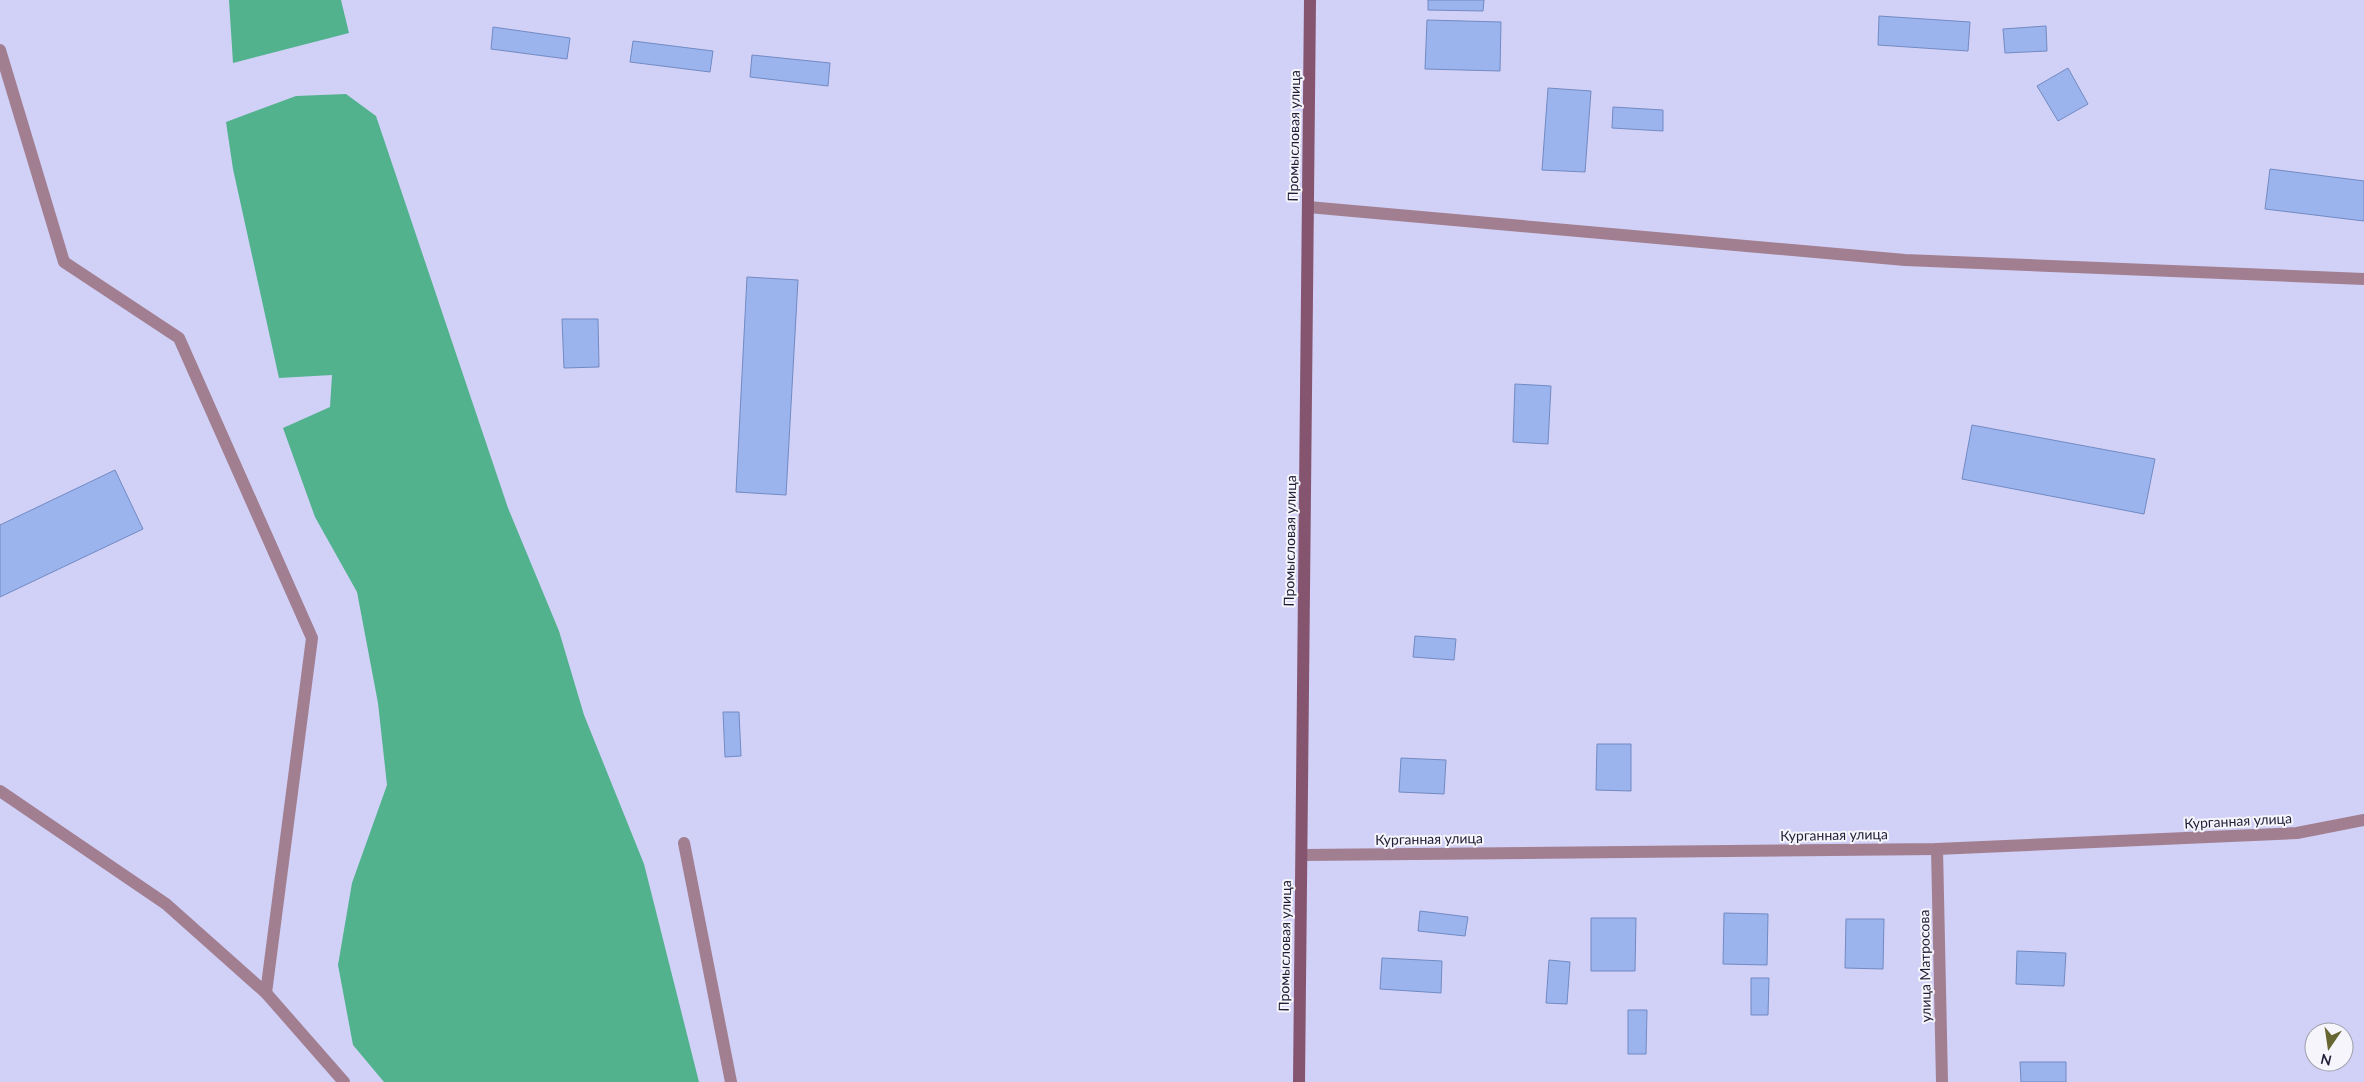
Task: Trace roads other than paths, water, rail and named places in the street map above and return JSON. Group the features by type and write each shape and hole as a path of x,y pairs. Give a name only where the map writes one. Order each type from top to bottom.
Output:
{"main road":[{"name":"Промысловая улица","path":"1299,1082 1310,0"}],"street":[{"path":"0,50 64,262 179,338 312,638 266,993"},
{"path":"1308,207 1905,260 2364,278"},
{"path":"0,791 166,904 266,993 344,1082"},
{"name":"Курганная улица","path":"1302,855 1937,849 2297,833 2364,820"},
{"path":"684,843 731,1082"},
{"name":"улица Матросова","path":"1937,849 1942,1082"}]}
